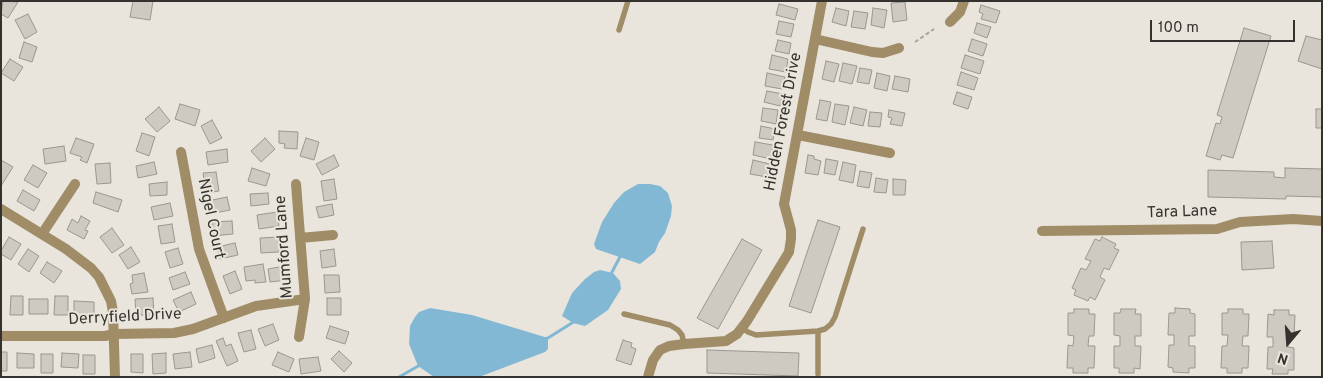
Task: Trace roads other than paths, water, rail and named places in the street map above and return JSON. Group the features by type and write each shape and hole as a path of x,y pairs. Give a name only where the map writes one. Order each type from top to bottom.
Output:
{"street":[{"name":"Hidden Forest Drive","path":"648,377 653,360 660,350 669,346 726,341 737,334 789,252 791,239 784,204 822,1"},
{"path":"950,22 960,12 964,1"},
{"path":"815,39 872,52 883,53 899,48"},
{"path":"798,135 890,153"},
{"name":"Nigel Court","path":"182,152 199,249 224,318"},
{"path":"42,234 75,184"},
{"name":"Mumford Lane","path":"296,184 305,299 299,337"},
{"path":"1,209 85,263 99,277 111,301 115,377"},
{"name":"Tara Lane","path":"1042,231 1217,228 1240,222 1293,219 1322,221"},
{"path":"300,238 333,235"},
{"name":"Derryfield Drive","path":"1,336 105,336 114,334 174,333 256,306 305,299"}],"lane":[{"path":"619,30 628,1"},
{"path":"742,328 756,335 818,332 825,329 835,317 863,229"},
{"path":"624,314 670,325 678,330 684,344"},
{"path":"818,332 818,374"}],"water":[{"path":"638,184 660,186 668,193 672,206 671,216 665,233 655,252 640,264 596,249 594,244 602,222 614,203 624,192"},
{"path":"600,270 613,273 620,281 621,289 608,310 585,326 573,323 562,316 572,293 585,279"},
{"path":"430,308 472,315 548,338 548,349 545,352 479,377 434,377 418,366 409,344 410,326 415,317 419,312"}],"waterway":[{"path":"611,274 622,253"},
{"path":"544,339 575,321"},
{"path":"399,377 420,365"}]}
